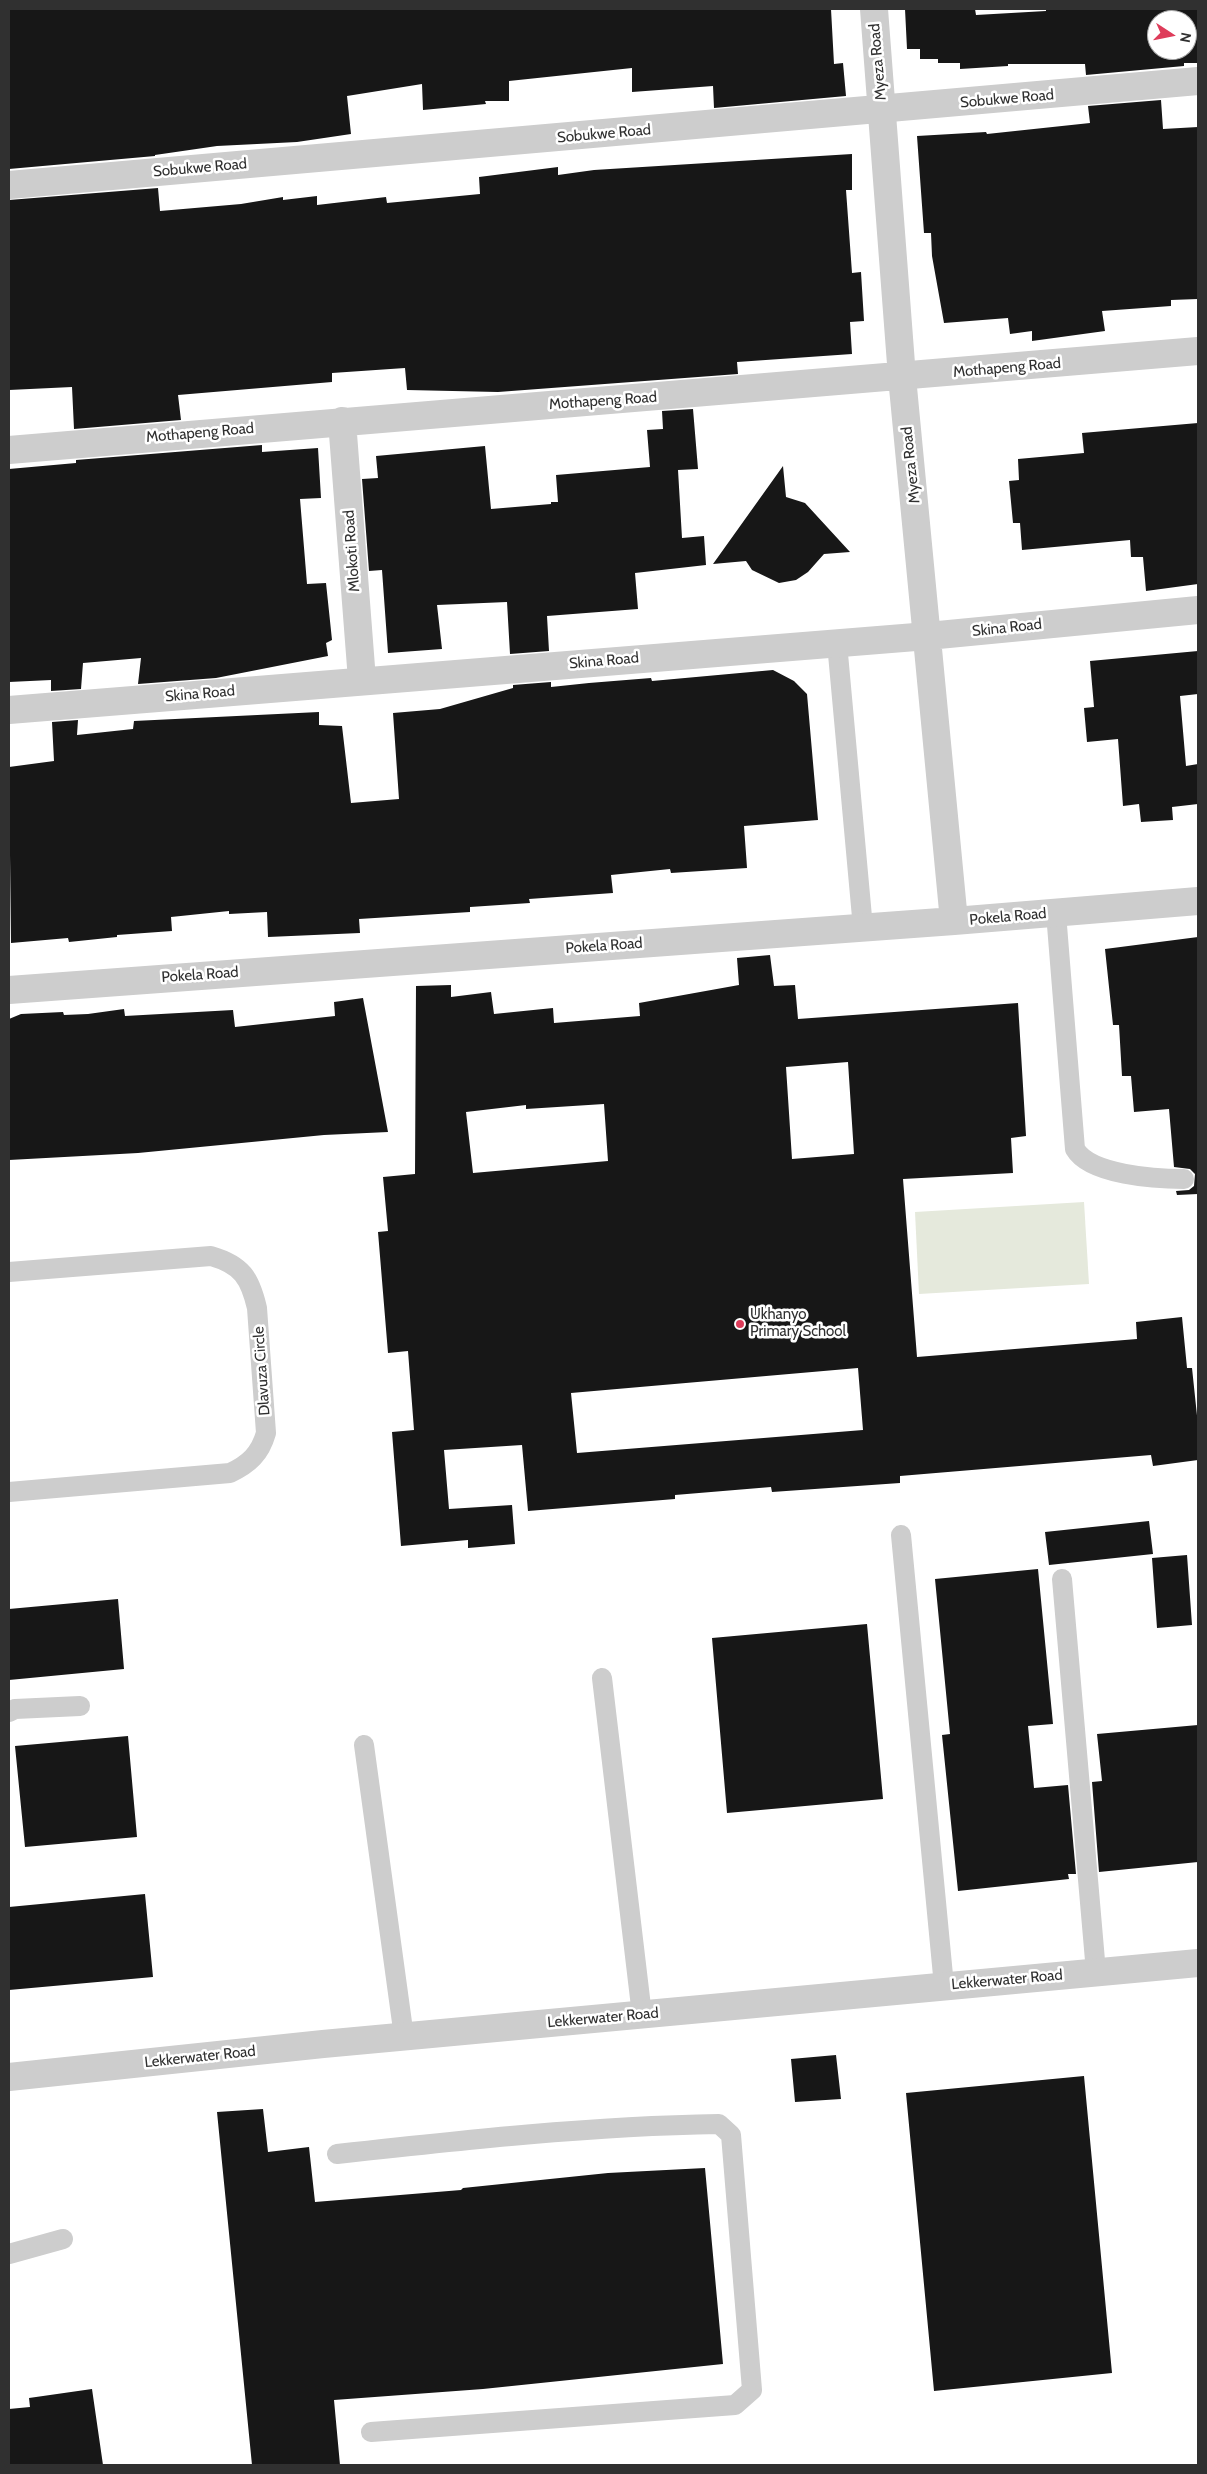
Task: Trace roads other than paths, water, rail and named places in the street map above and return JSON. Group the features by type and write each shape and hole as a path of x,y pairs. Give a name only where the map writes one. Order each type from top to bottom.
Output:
{"street":[{"name":"Myeza Road","path":"874,9 902,377 954,921"},
{"name":"Sobukwe Road","path":"9,185 1198,81"},
{"name":"Mothapeng Road","path":"9,450 1198,351"},
{"name":"Mlokoti Road","path":"342,421 362,680"},
{"name":"Skina Road","path":"9,710 362,680 928,636 1198,610"},
{"name":"Pokela Road","path":"9,990 863,928 1198,901"},
{"name":"Lekkerwater Road","path":"9,2077 642,2014 1198,1963"}],"lane":[{"path":"837,643 863,928"},
{"path":"1056,913 1075,1149 1088,1162 1116,1171 1163,1179 1184,1179"},
{"name":"Dlavuza Circle","path":"9,1272 211,1256 226,1260 237,1267 253,1288 257,1308 266,1433 254,1458 230,1473 9,1492"},
{"path":"901,1535 944,1986"},
{"path":"1062,1579 1096,1972"},
{"path":"602,1678 642,2014"},
{"path":"9,1712 80,1706"},
{"path":"364,1744 404,2037"},
{"path":"337,2154 482,2138 658,2125 719,2124 731,2135 752,2390 735,2405 371,2432"},
{"path":"9,2254 63,2239"}],"place":[{"name":"Ukhanyo Primary School","path":"740,1324"}]}
